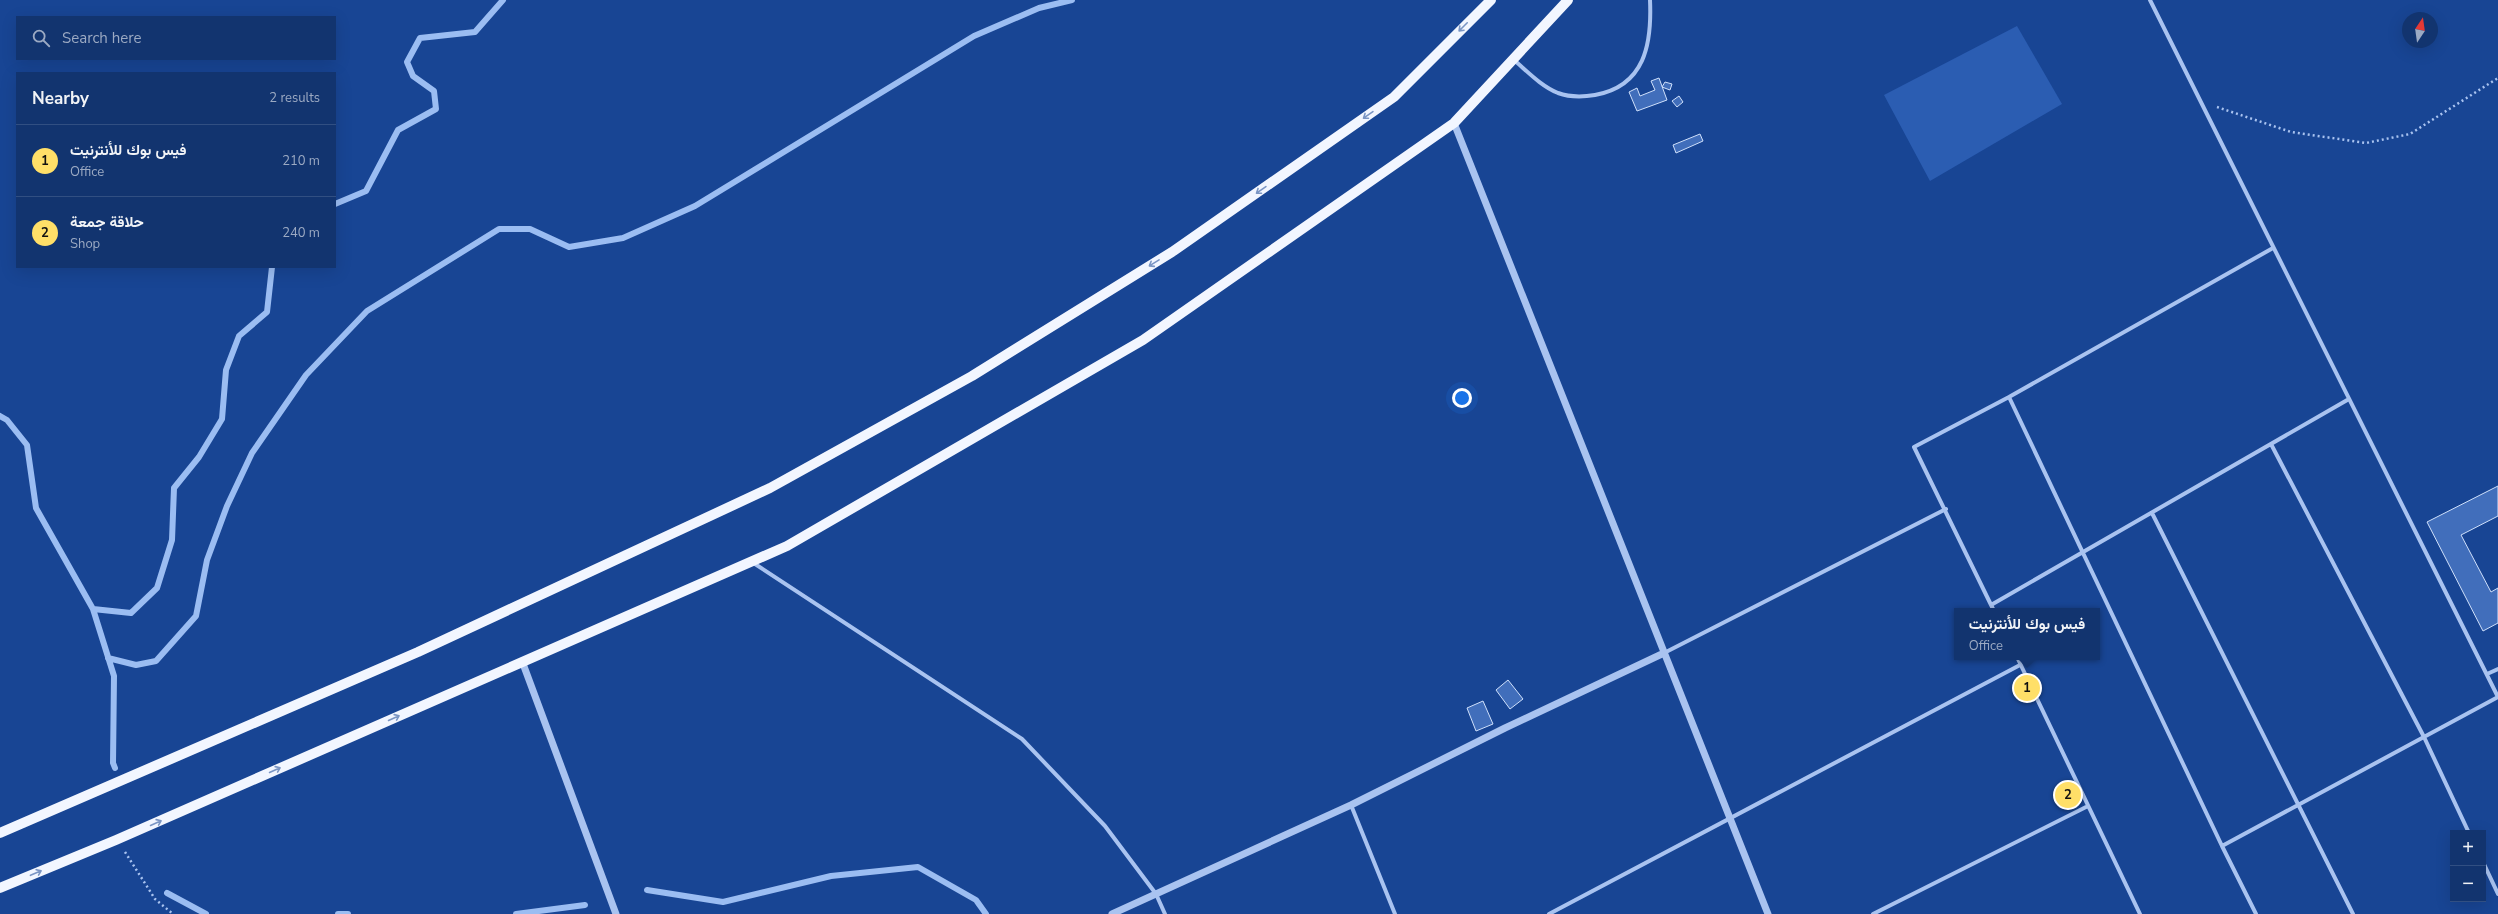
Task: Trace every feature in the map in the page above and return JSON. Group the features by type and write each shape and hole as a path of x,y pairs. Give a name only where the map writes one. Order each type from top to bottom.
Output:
{"main road":[{"path":"0,833 418,652 763,492 972,376 1172,252 1394,97 1491,0"},
{"path":"0,888 116,840 787,546 1143,340 1454,123 1568,0"}],"street":[{"path":"1514,60 1545,86 1559,94 1590,95 1615,89 1632,77 1643,59 1649,32 1650,0"},
{"path":"2150,0 2498,697 2222,846"},
{"path":"1454,123 1768,914"},
{"path":"1992,608 1946,509 1914,447 2009,397 2273,248"},
{"path":"2009,397 2222,846 2256,914"},
{"path":"1991,605 2349,399"},
{"path":"2271,444 2424,737 2468,830"},
{"path":"1112,914 1351,805 1505,728 1664,653 1946,509"},
{"path":"2152,513 2300,804 2354,914"},
{"path":"751,561 1022,739 1105,826 1156,894 1165,914"},
{"path":"2018,660 2140,914"},
{"path":"522,661 616,914"},
{"path":"1548,914 1730,820 2020,665"},
{"path":"2486,674 2498,669"},
{"path":"1351,805 1395,914"},
{"path":"1874,914 2088,806"},
{"path":"2485,866 2498,894"}],"path":[{"path":"2200,101 2291,132 2366,143 2410,134 2498,78"},
{"path":"116,840 155,899 173,914"}],"shaded area":[{"path":"2017,26 2062,104 1930,181 1884,95"}],"building":[{"path":"1659,78 1667,100 1637,111 1629,92 1637,88 1640,96 1655,90 1651,81"},
{"path":"1665,82 1672,84 1670,90 1662,87"},
{"path":"1679,96 1683,102 1677,107 1672,101"},
{"path":"1700,134 1703,141 1676,153 1673,145"},
{"path":"2498,486 2498,516 2461,535 2491,592 2498,588 2498,623 2483,631 2427,522"},
{"path":"1508,680 1523,699 1510,709 1496,690"},
{"path":"1483,701 1493,724 1476,731 1467,708"}],"waterway":[{"path":"336,204 366,191 398,130 436,109 434,91 413,76 407,62 420,38 475,32 503,0"},
{"path":"108,658 136,665 156,661 196,616 207,560 227,506 252,453 306,375 367,311 499,229 530,229 569,247 623,238 695,206 974,36 1039,8 1072,0"},
{"path":"0,416 7,420 27,445 36,508 93,609 131,613 157,588 172,540 174,488 199,457 222,419 226,370 239,336 267,312 272,268"},
{"path":"93,609 114,676 113,763 115,768"},
{"path":"647,890 723,902 831,876 918,867 976,900 986,914"},
{"path":"167,893 206,914"},
{"path":"516,914 585,905"},
{"path":"338,914 348,914"}],"place":[{"name":"فيس بوك للأنترنيت","path":"2027,688"},
{"name":"حلاقة جمعة","path":"2068,795"}]}
